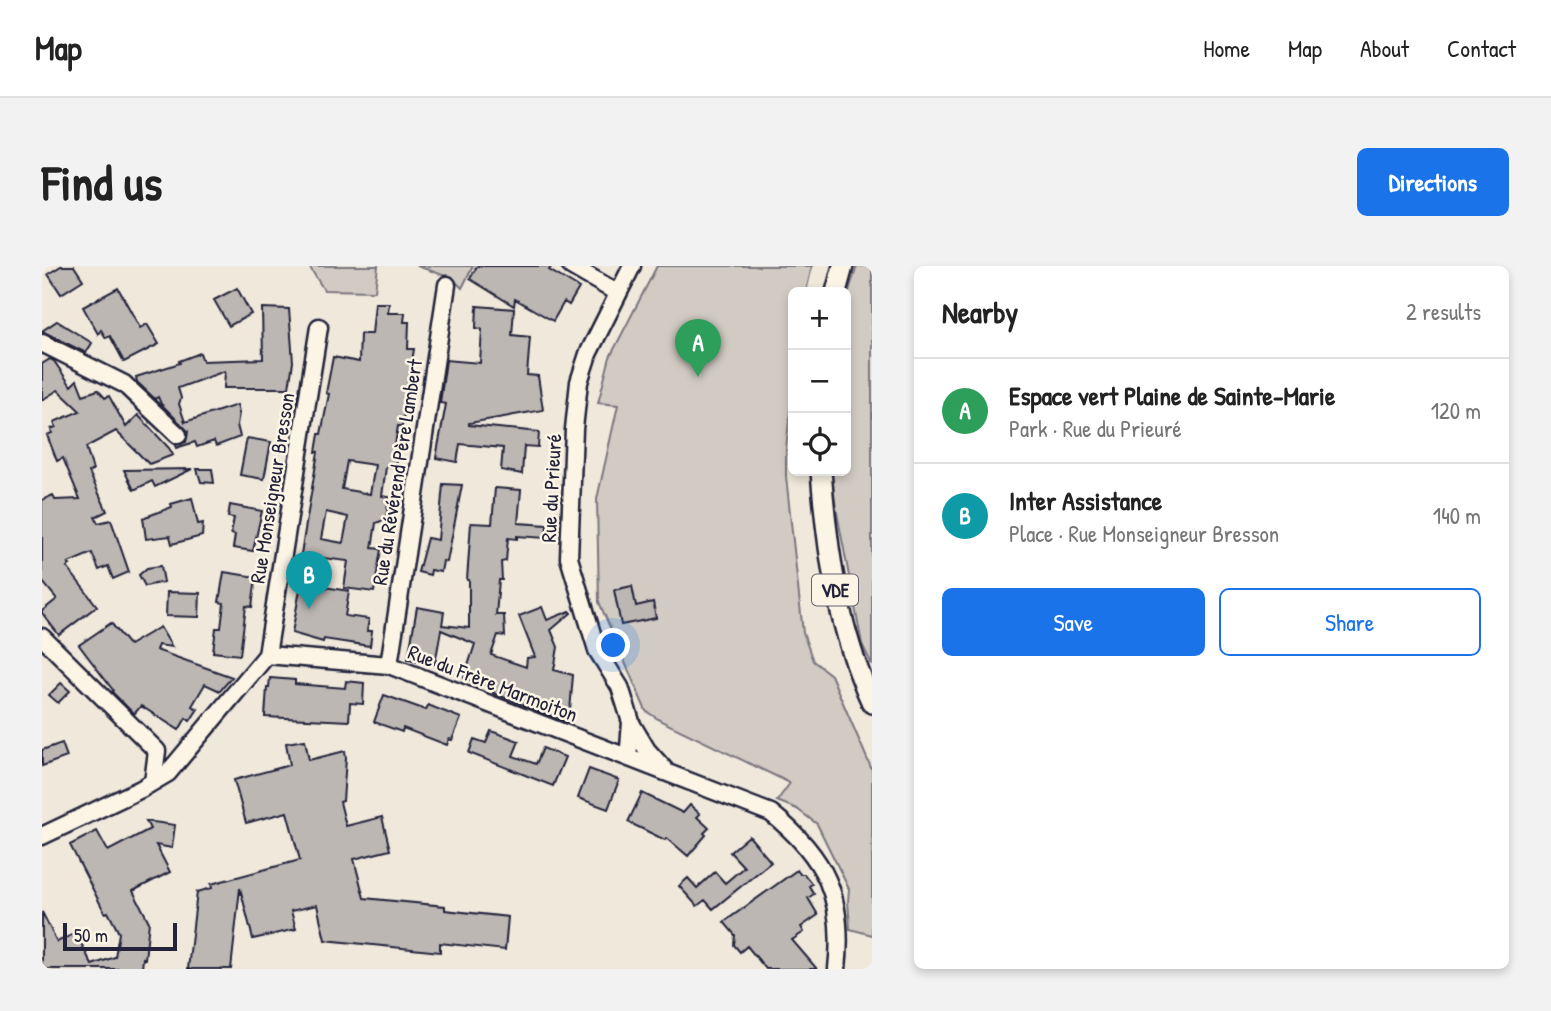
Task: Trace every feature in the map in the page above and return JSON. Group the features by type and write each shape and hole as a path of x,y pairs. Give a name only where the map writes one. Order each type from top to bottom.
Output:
{"main road":[{"path":"837,287 843,266"},
{"name":"VDE","path":"821,476 836,595 858,673 872,704"}],"street":[{"path":"571,266 618,293"},
{"name":"Rue du Prieuré","path":"632,266 588,354 579,382 569,558 597,650 620,687 631,722 647,750 669,774"},
{"name":"Rue du Révérend Père Lambert","path":"389,665 447,285"},
{"name":"Rue Monseigneur Bresson","path":"267,655 319,327"},
{"path":"42,343 124,384 178,435"},
{"path":"42,637 157,751 180,758"},
{"path":"42,836 141,789 168,772 267,655"},
{"name":"Rue du Frère Marmoiton","path":"267,655 389,665 771,813 805,844 831,883 838,914 837,969"},
{"name":"Rue du Prieuré","path":"624,756 629,748 631,722"},
{"path":"153,782 157,751"}],"shaded area":[{"path":"309,266 378,266 375,291 324,290"},
{"path":"417,266 473,266 462,288 452,278"},
{"path":"657,266 812,266 807,287 788,287 786,476 803,633 813,661 831,675 872,770 872,935 850,929 849,889 817,824 797,809 777,801 790,783 661,721 646,711 599,602 597,499 618,405 598,403 610,357"},
{"path":"857,266 872,266 872,665 862,644 830,476 851,476 850,287"}],"building":[{"path":"61,266 74,266 83,280 61,294 48,274"},
{"path":"477,266 552,266 549,270 579,288 569,305 564,302 553,321 515,299 514,306 470,279"},
{"path":"118,288 140,328 147,324 159,344 124,362 110,336 106,338 101,330 98,334 83,307"},
{"path":"237,288 251,314 229,326 214,300"},
{"path":"375,303 389,303 388,313 405,313 404,322 409,322 408,349 414,349 402,426 398,426 394,451 398,452 396,466 386,467 382,496 389,497 387,512 384,520 376,523 372,548 381,549 374,592 344,588 348,561 323,558 318,586 349,591 345,616 369,619 367,631 372,631 370,646 324,639 323,642 292,633 303,573 298,572 333,357 359,362 360,334 372,334","holes":["347,461 375,465 370,494 342,489","326,512 348,517 343,543 321,539"]},
{"path":"477,306 514,309 512,335 530,337 527,375 538,376 543,410 469,423 539,432 538,447 524,446 522,474 501,470 503,448 460,444 457,462 436,458 446,404 440,403 446,360 480,363 482,329 476,328"},
{"path":"262,308 289,309 293,362 289,388 224,388 225,371 178,388 181,398 179,404 185,422 237,405 240,437 216,446 214,441 197,447 195,442 176,448 175,445 186,442 188,431 161,404 158,397 155,399 137,382 136,377 180,363 179,361 200,353 203,361 263,359"},
{"path":"57,321 92,343 86,353 42,331"},
{"path":"50,359 71,386 77,380 83,395 98,390 105,398 109,396 126,427 138,415 173,455 149,464 116,431 86,447 93,470 89,472 107,511 95,517 98,523 111,520 129,572 113,579 108,566 99,570 92,553 68,563 70,565 67,567 97,606 59,635 42,613 57,599 42,581 42,500 53,495 55,500 80,499 63,458 57,461 47,435 56,427 54,422 80,411 58,390 42,400 42,364"},
{"path":"247,438 271,442 264,479 240,475"},
{"path":"192,469 155,487 152,481 134,490 124,470"},
{"path":"197,469 212,469 214,483 201,482"},
{"path":"443,484 462,485 447,562 443,561 441,572 431,570 430,575 418,572 427,538 438,540"},
{"path":"495,488 521,490 518,523 547,525 546,538 508,538 506,561 501,562 502,580 499,580 496,615 504,615 505,636 498,635 491,655 526,667 527,658 535,657 519,616 542,607 547,620 570,611 571,613 551,630 558,647 554,670 573,675 569,723 493,693 495,688 464,678 475,644 441,630 435,664 408,659 417,607 444,612 442,625 469,628 467,580 471,523 492,524"},
{"path":"192,498 198,524 203,523 202,536 172,544 170,536 146,539 143,518 172,507 171,504"},
{"path":"230,505 262,511 253,551 233,548 235,535 231,534 234,518 228,517"},
{"path":"161,566 164,582 145,586 139,575 147,568"},
{"path":"224,572 256,577 252,607 246,606 240,655 213,652 216,628 221,628 224,603 219,602"},
{"path":"632,586 636,606 653,602 656,618 621,625 614,590"},
{"path":"167,592 200,593 199,617 166,616"},
{"path":"111,623 129,645 160,627 172,647 158,645 156,650 232,677 220,691 205,684 192,706 198,709 190,721 186,718 179,730 141,706 134,714 112,692 79,645"},
{"path":"270,678 295,680 295,684 345,688 346,681 364,683 363,704 350,703 349,721 265,717"},
{"path":"61,683 70,691 58,703 49,695"},
{"path":"384,695 426,710 428,705 461,718 452,740 449,739 447,745 403,728 402,732 374,722"},
{"path":"491,731 519,741 513,756 536,764 543,748 565,757 553,786 469,753 474,739 486,743"},
{"path":"305,740 309,760 345,751 343,801 340,802 346,826 382,817 390,850 354,859 364,898 445,906 445,910 508,917 505,950 440,943 440,952 325,940 317,905 291,911 296,929 253,939 240,888 231,969 188,969 197,892 212,888 211,884 300,860 287,812 246,823 234,780 290,765 286,743"},
{"path":"62,743 67,757 42,766 42,750"},
{"path":"589,769 619,780 608,809 578,798"},
{"path":"642,793 683,813 690,805 700,814 697,817 709,828 688,856 667,838 665,840 628,822"},
{"path":"146,821 175,825 172,848 156,845 170,872 133,891 149,922 142,969 42,969 42,912 57,942 76,933 92,965 115,957 119,933 108,912 105,913 70,845 97,831 108,851 150,829"},
{"path":"749,836 771,862 713,909 705,900 697,906 679,886 688,878 697,888 715,872 725,883 744,867 730,852"},
{"path":"797,870 812,884 809,886 814,894 808,898 818,915 801,927 804,932 792,940 817,969 766,969 747,946 740,952 734,945 735,935 724,922"}],"place":[{"name":"Espace vert Plaine de Sainte-Marie","path":"698,377"},
{"name":"Inter Assistance","path":"309,609"}]}
